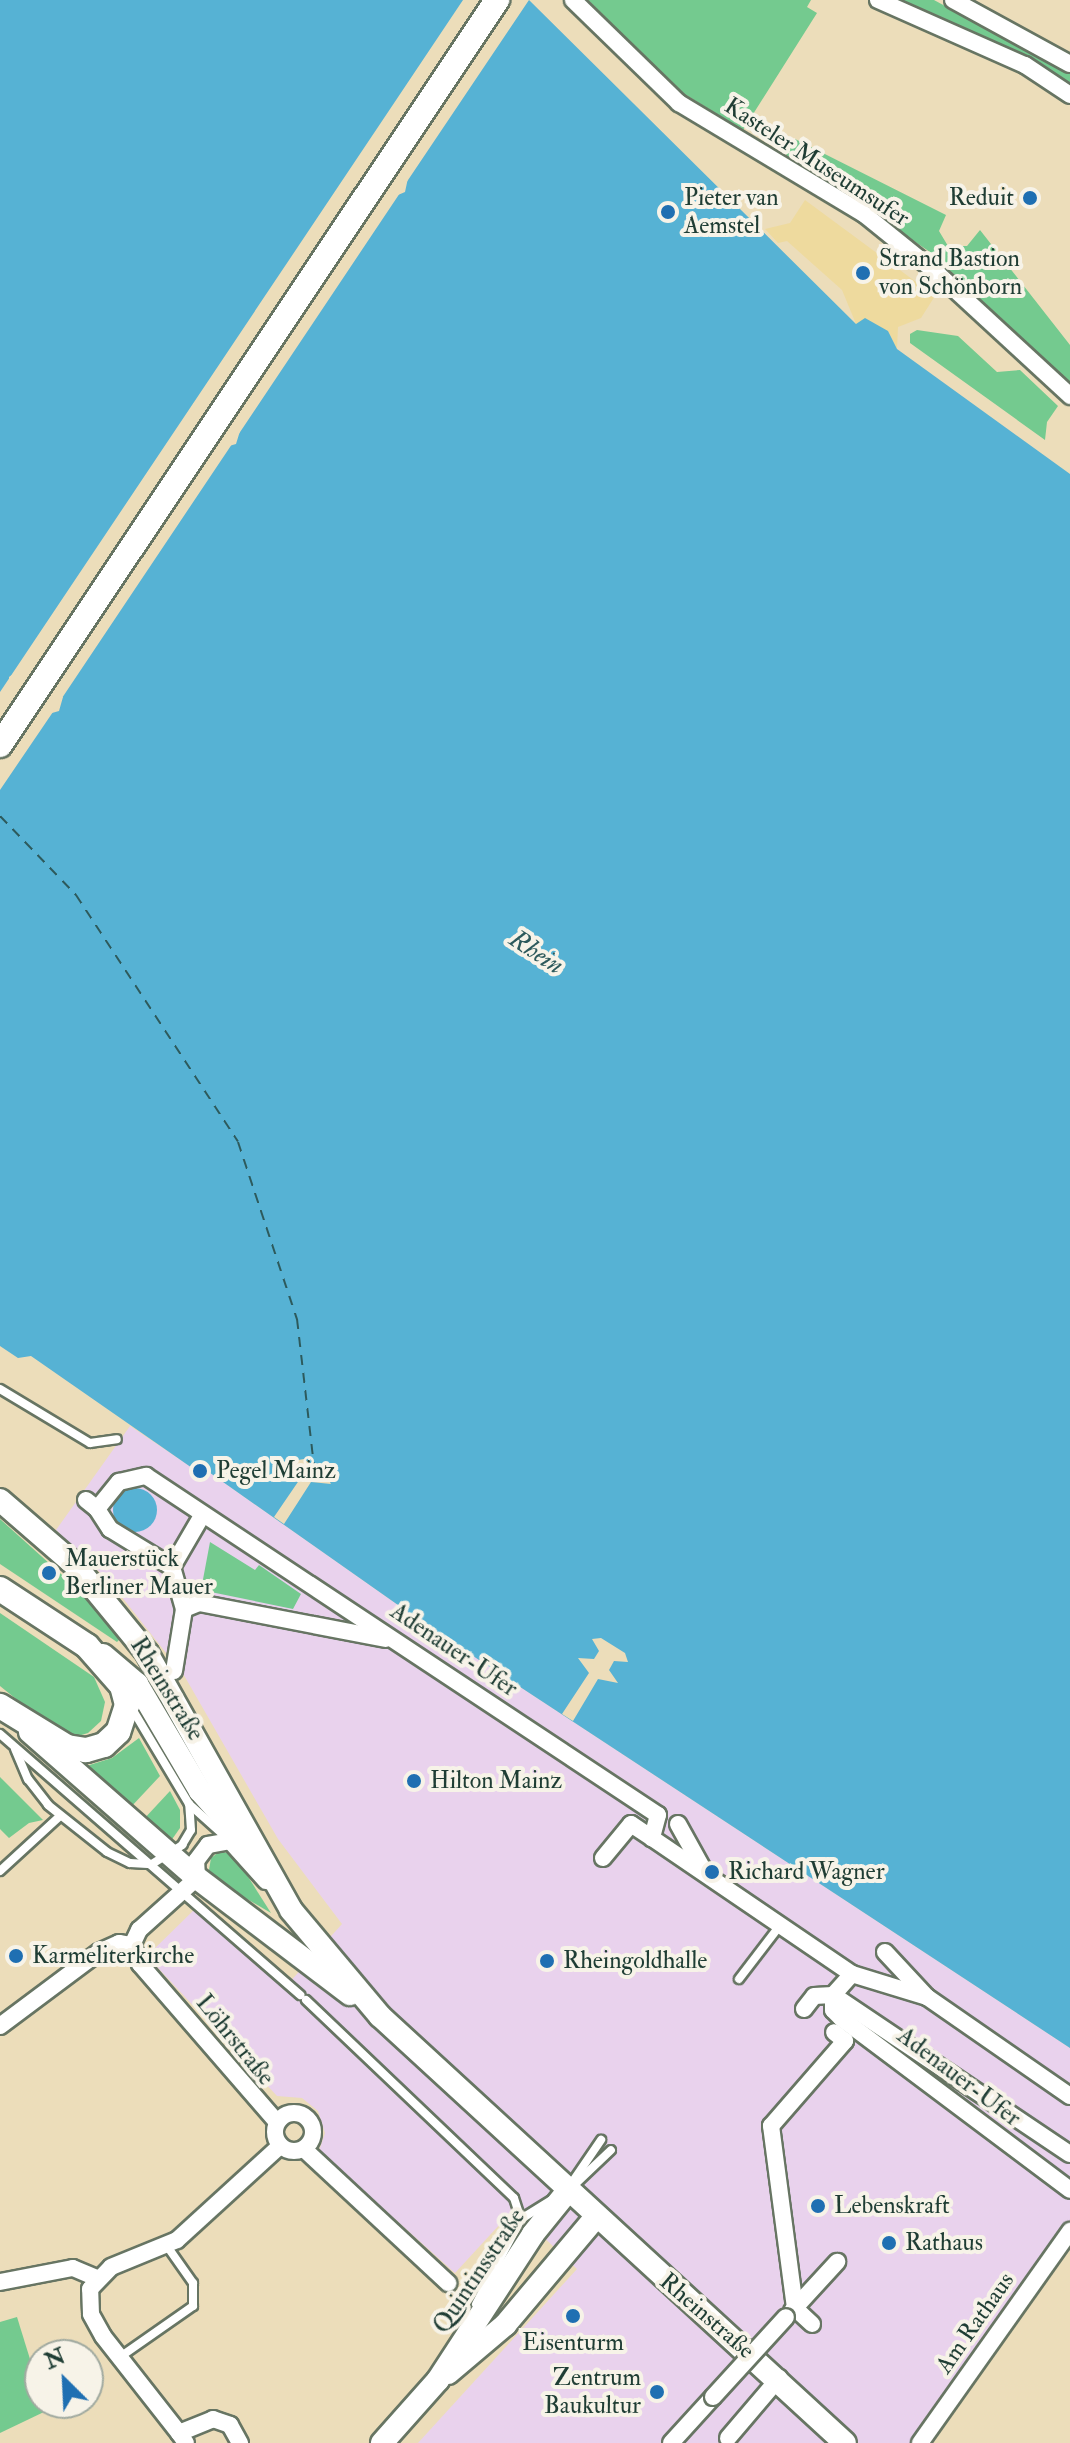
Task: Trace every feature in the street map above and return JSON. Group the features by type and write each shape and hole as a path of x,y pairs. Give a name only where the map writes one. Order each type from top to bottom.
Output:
{"main road":[{"path":"0,745 497,0"},
{"name":"Rheinstraße","path":"0,1500 74,1564 147,1653 291,1910 380,2016 595,2218 779,2378 845,2443"},
{"name":"Rheinstraße","path":"0,1589 87,1646 126,1696 123,1724 95,1748 67,1747 5,1719"},
{"path":"87,1646 137,1684 200,1791 256,1850"},
{"name":"Rheinstraße","path":"5,1719 191,1884 380,2016"},
{"name":"Quintinsstraße","path":"382,2443 438,2380 533,2234 567,2192"},
{"name":"Quintinsstraße","path":"438,2380 505,2325 595,2218"}],"street":[{"name":"Kasteler Museumsufer","path":"573,0 679,103 864,214 969,301 1070,396"},
{"path":"878,0 1025,65 1070,95"},
{"path":"953,0 1070,64"},
{"name":"Adenauer-Ufer","path":"172,1567 110,1529 92,1505 119,1482 146,1476 658,1815 652,1838"},
{"path":"174,1671 191,1606 172,1567 203,1514"},
{"path":"191,1606 395,1641"},
{"name":"Adenauer-Ufer","path":"603,1858 631,1824 852,1974 927,1997"},
{"name":"Adenauer-Ufer","path":"678,1824 704,1871"},
{"path":"0,2026 99,1952 119,1943 132,1945 139,1930 191,1884 196,1861 203,1848 230,1841"},
{"name":"Rheinstraße","path":"230,1841 291,1910"},
{"name":"Löhrstraße","path":"132,1945 140,1964 277,2122 293,2113 305,2116 313,2133 304,2149"},
{"name":"Adenauer-Ufer","path":"885,1952 927,1997 1070,2096"},
{"path":"804,2009 814,1996 833,1995 852,1974"},
{"name":"Adenauer-Ufer","path":"833,1995 1070,2154"},
{"name":"Adenauer-Ufer","path":"833,1995 833,2010 841,2018 1070,2190"},
{"path":"791,2312 771,2126 845,2041 834,2032"},
{"path":"277,2122 275,2134 280,2146"},
{"path":"240,2443 230,2425 213,2419 182,2438 120,2358 91,2314 89,2295 97,2278 117,2264 167,2246 280,2146 304,2149 448,2283"},
{"name":"Am Rathaus","path":"920,2443 1070,2231"},
{"path":"675,2439 837,2262"},
{"path":"0,2282 73,2268 97,2278"},
{"path":"791,2312 812,2324"},
{"path":"728,2438 779,2378"}],"lane":[{"path":"0,1389 90,1443 117,1439"},
{"name":"Rheinstraße","path":"126,1696 189,1804 230,1841"},
{"name":"Rheinstraße","path":"5,1719 36,1791 60,1816 117,1859 161,1860"},
{"name":"Rheinstraße","path":"15,1748 161,1860"},
{"path":"161,1860 191,1830 189,1804"},
{"path":"0,1871 60,1816"},
{"name":"Rheinstraße","path":"191,1884 303,1998 514,2198 521,2219"},
{"path":"739,1979 781,1924"},
{"path":"567,2192 601,2140"},
{"path":"521,2219 567,2192 611,2150"},
{"name":"Quintinsstraße","path":"438,2380 521,2219"},
{"path":"120,2358 193,2306 193,2283 167,2246"}],"shaded area":[{"path":"130,1426 194,1469 198,1465 206,1470 435,1631 1070,2048 1070,2235 920,2443 418,2443 577,2269 514,2209 455,2273 319,2151 325,2133 318,2111 302,2098 277,2096 147,1956 198,1906 287,1985 342,1924 278,1839 185,1677 110,1582 56,1530"}],"green space":[{"path":"588,0 811,0 807,7 817,13 743,130 678,90"},
{"path":"901,0 934,0 1070,74 1070,86"},
{"path":"795,139 946,215 939,231 948,246 967,246 980,230 1070,345 1070,383 930,252 786,155"},
{"path":"917,330 958,336 997,372 1020,370 1058,406 1047,422 1045,440 910,343 910,334"},
{"path":"0,1519 81,1592 121,1638 117,1642 0,1564"},
{"path":"210,1542 255,1570 259,1565 301,1594 293,1609 201,1590"},
{"path":"0,1613 94,1677 105,1702 101,1721 88,1733 75,1737 57,1732 0,1686"},
{"path":"139,1738 160,1776 130,1808 80,1768 112,1758"},
{"path":"0,1777 43,1820 29,1823 9,1838 0,1829"},
{"path":"170,1791 180,1810 180,1828 168,1845 143,1820"},
{"path":"219,1852 233,1853 271,1913 208,1876 211,1858"},
{"path":"17,2317 24,2340 24,2419 29,2419 0,2433 0,2322"}],"sand":[{"name":"Strand Bastion von Schönborn","path":"805,200 935,296 921,318 898,327 897,349 888,331 856,324 842,290 787,241 778,243 765,229 790,223"}],"water":[{"name":"Rhein","path":"0,0 529,0 856,324 865,318 888,331 897,349 1070,474 1070,2048 435,1631 206,1470 198,1465 195,1470 31,1356 18,1358 0,1346","holes":["364,151 408,178 405,192 398,195 356,163","194,403 240,431 236,444 229,446 187,414","20,669 63,697 59,711 52,713 9,685 9,677"]},
{"path":"135,1488 151,1494 157,1510 151,1526 135,1532 119,1526 113,1510 119,1494"}],"pier":[{"path":"463,0 529,0 404,186 405,181 366,155 361,158 360,164 398,190 404,187 60,701 18,673 14,677 12,682 55,709 0,790 0,692","holes":["197,406 236,433 233,441 191,416"]},
{"path":"304,1459 326,1474 331,1484 311,1482 284,1524 274,1517 302,1476 292,1461"},
{"path":"601,1638 625,1653 628,1662 614,1661 609,1670 618,1683 598,1679 573,1721 562,1714 589,1673 578,1658 594,1659 599,1651 592,1639"}],"ferry route":[{"path":"0,816 76,895 238,1142 297,1319 314,1465"}],"place":[{"name":"Reduit","path":"1030,198"},
{"name":"Pieter van Aemstel","path":"668,212"},
{"name":"Strand Bastion von Schönborn","path":"863,273"},
{"name":"Pegel Mainz","path":"200,1471"},
{"name":"Mauerstück Berliner Mauer","path":"49,1573"},
{"name":"Hilton Mainz","path":"414,1781"},
{"name":"Richard Wagner","path":"712,1872"},
{"name":"Karmeliterkirche","path":"16,1956"},
{"name":"Rheingoldhalle","path":"547,1961"},
{"name":"Lebenskraft","path":"818,2206"},
{"name":"Rathaus","path":"889,2243"},
{"name":"Eisenturm","path":"573,2316"},
{"name":"Zentrum Baukultur","path":"657,2392"}]}
